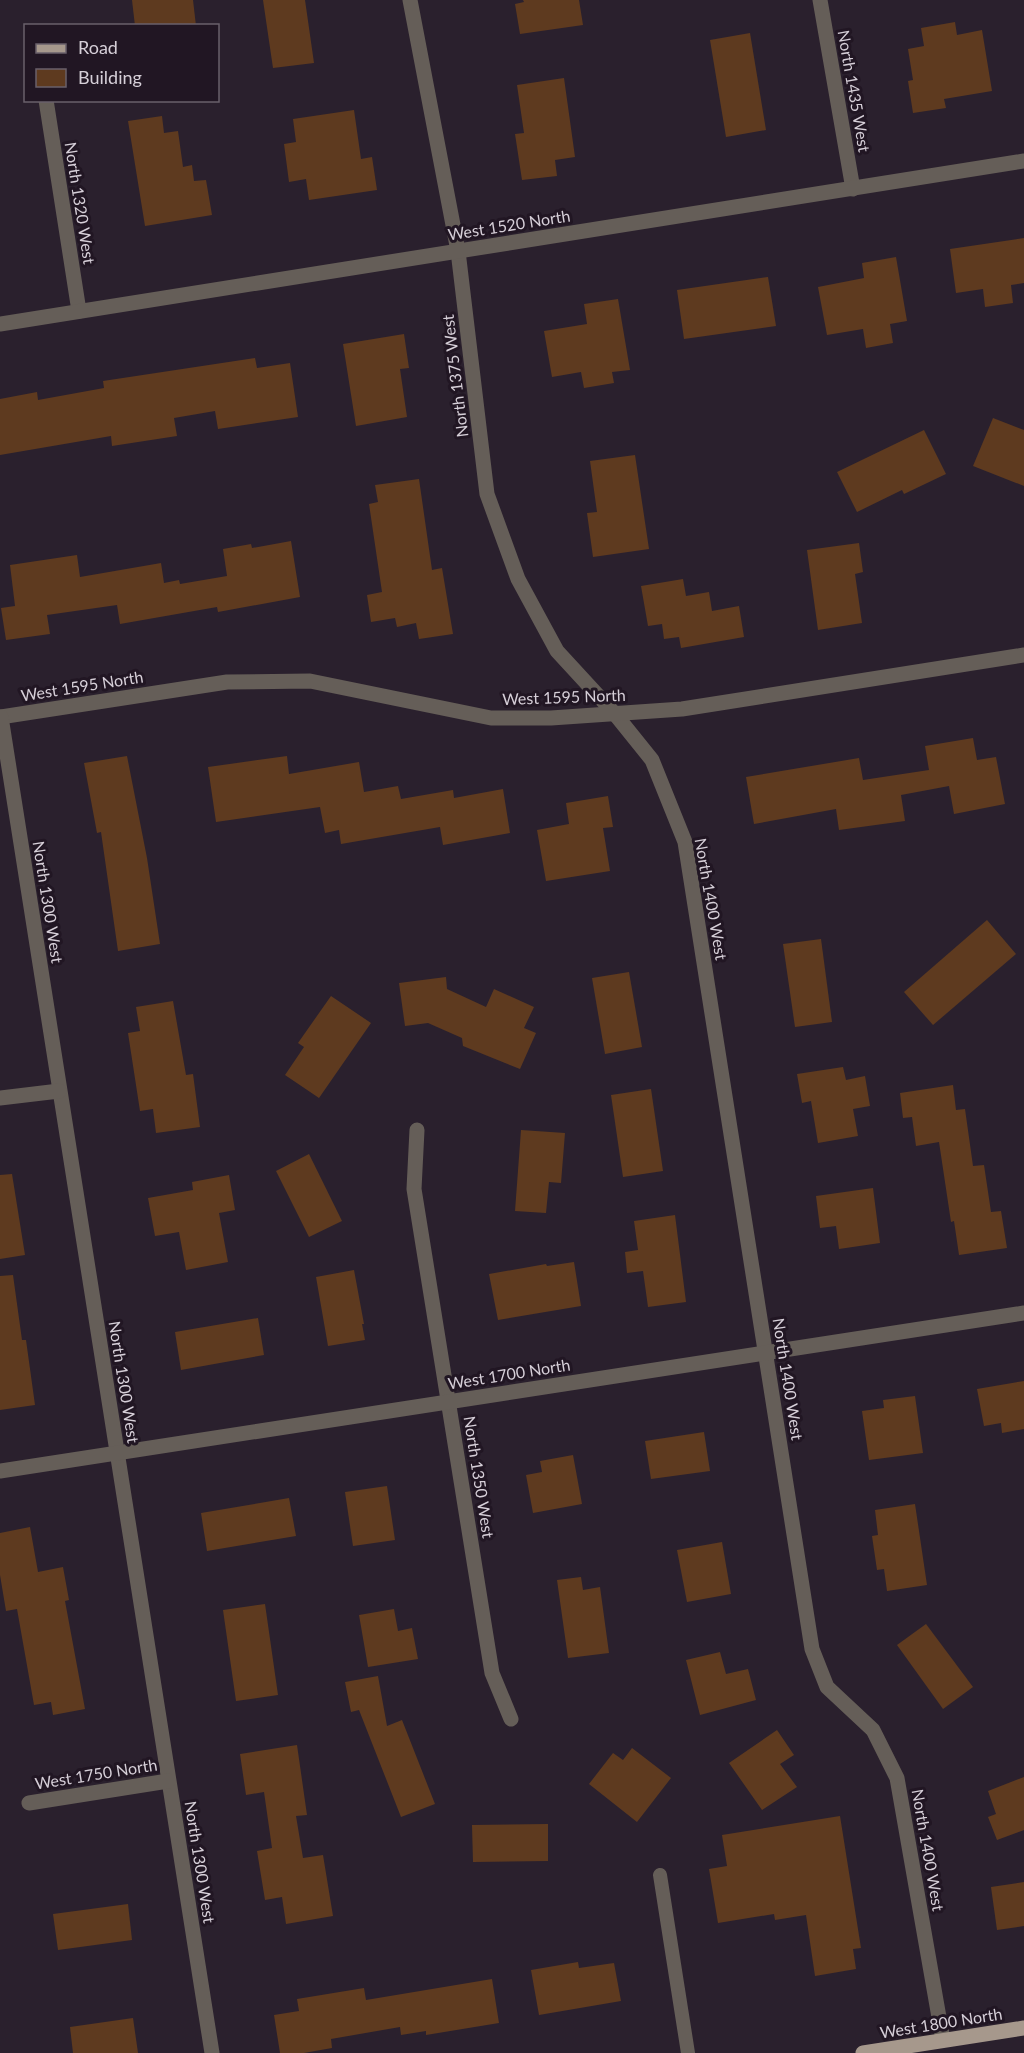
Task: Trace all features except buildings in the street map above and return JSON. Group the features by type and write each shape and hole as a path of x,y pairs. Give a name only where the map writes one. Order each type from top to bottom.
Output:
{"main road":[{"name":"West 1800 North","path":"863,2053 1024,2028"}],"street":[{"name":"North 1375 West","path":"410,0 458,251 487,494 518,579 557,651 615,714"},
{"name":"North 1435 West","path":"820,0 853,189"},
{"name":"North 1320 West","path":"46,102 79,311"},
{"name":"West 1520 North","path":"0,324 1024,161"},
{"name":"West 1595 North","path":"1,717 227,682 310,681 491,718 551,718 682,709 1024,656"},
{"name":"North 1400 West","path":"615,714 652,760 685,842 812,1649 827,1687 873,1730 897,1778 943,2040"},
{"name":"North 1300 West","path":"1,717 212,2053"},
{"path":"0,1098 59,1091"},
{"name":"North 1350 West","path":"417,1130 414,1189 492,1673 511,1719"},
{"name":"West 1700 North","path":"0,1471 1024,1313"},
{"name":"West 1750 North","path":"29,1803 168,1780"}],"lane":[{"path":"660,1875 688,2053"}]}
